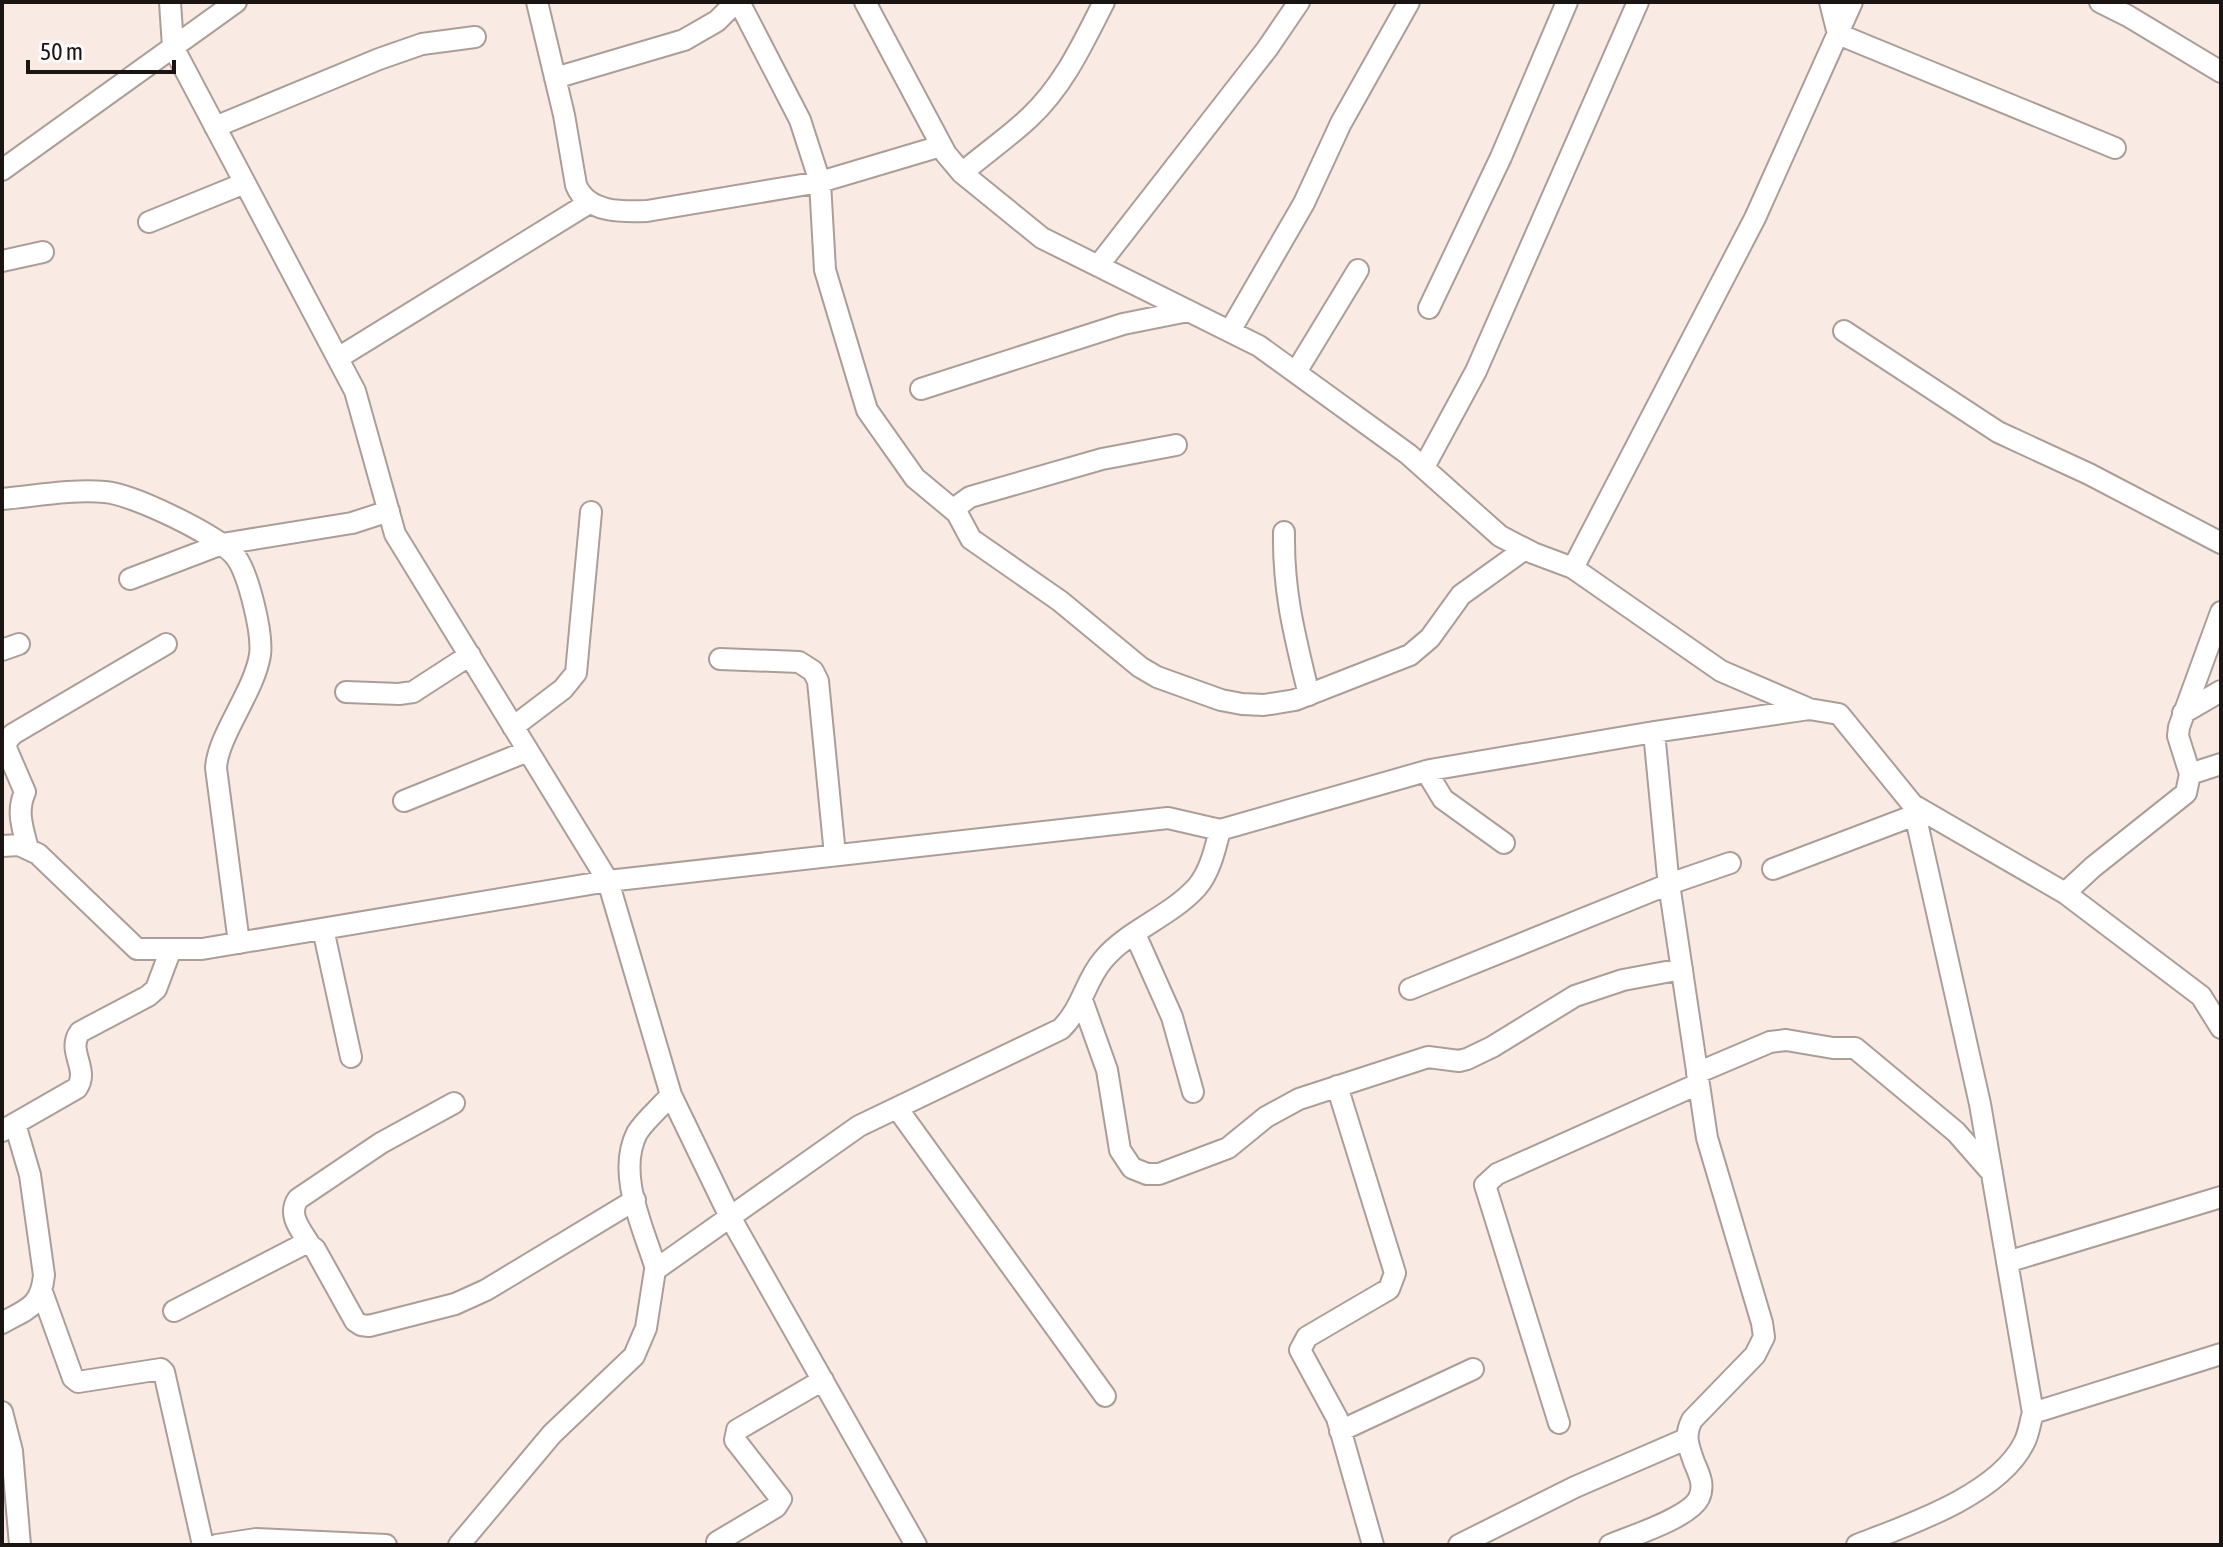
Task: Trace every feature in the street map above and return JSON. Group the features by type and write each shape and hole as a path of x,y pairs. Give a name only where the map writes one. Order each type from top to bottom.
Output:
{"street":[{"path":"170,2 173,47 355,391 395,534 608,881 671,1095 730,1217 916,1545"},
{"path":"2,170 236,2"},
{"path":"537,2 576,185 589,203 622,212 647,211 820,182 941,146"},
{"path":"555,78 684,40 717,21 738,2 800,120 820,182 825,270 867,410 915,478 957,513 971,539 1060,601 1129,660 1157,677 1221,700 1242,704 1280,703 1309,695 1410,655 1430,638 1461,595 1525,549"},
{"path":"865,2 941,146 962,173 1042,238 1259,346 1424,467 1500,536 1573,568 1721,671 1809,709 1839,714 1914,810 2065,893 2201,996 2221,1028"},
{"path":"962,173 1042,104 1073,63 1104,2"},
{"path":"1098,266 1267,49 1299,2"},
{"path":"1230,331 1304,203 1341,123 1409,2"},
{"path":"1429,308 1501,157 1567,2"},
{"path":"1424,467 1476,371 1638,2"},
{"path":"1830,2 1838,34"},
{"path":"1573,568 1755,218 1852,2"},
{"path":"2100,2 2221,72"},
{"path":"1838,34 2115,148"},
{"path":"215,127 422,44 475,37"},
{"path":"149,222 245,183"},
{"path":"338,358 589,203"},
{"path":"2,261 43,252"},
{"path":"1296,372 1358,270"},
{"path":"921,389 1123,324 1188,311"},
{"path":"1844,331 1998,432 2089,474 2221,543"},
{"path":"957,513 964,500 983,493 1102,459 1176,445"},
{"path":"2,499 109,492 136,499 222,544 241,565 261,638 259,659 217,758 239,943"},
{"path":"130,579 222,544 352,523 389,511"},
{"path":"513,727 563,689 576,673 591,512"},
{"path":"1284,532 1283,574 1288,608 1309,695"},
{"path":"2065,893 2186,793 2190,774 2178,736 2183,713 2221,612"},
{"path":"28,849 19,814 19,804 25,792 4,740 166,644"},
{"path":"346,692 413,692 470,655"},
{"path":"720,659 799,662 813,671 818,681 835,855"},
{"path":"2183,713 2221,691"},
{"path":"2,846 19,845 38,854 137,949 202,949 608,881 1168,818 1220,830 1426,771 1809,709"},
{"path":"1610,1545 1690,1510 1699,1498 1702,1482 1686,1439 1692,1420 1755,1355 1764,1337 1707,1138 1669,884 1654,732"},
{"path":"404,801 528,751"},
{"path":"2190,774 2221,764"},
{"path":"1426,771 1443,799 1504,843"},
{"path":"1773,869 1914,810"},
{"path":"1857,1545 1932,1515 1979,1488 2005,1467 2024,1443 2033,1413 1980,1104 1914,810"},
{"path":"656,1269 859,1126 1061,1029 1074,1016 1100,963 1198,886 1210,865 1220,830"},
{"path":"1410,989 1669,884 1730,863"},
{"path":"323,929 351,1057"},
{"path":"1135,934 1172,1017 1193,1092"},
{"path":"171,949 156,989 80,1032 75,1039 82,1074 77,1088 9,1128 30,1175 44,1275 42,1292 73,1378 78,1382 161,1369 164,1372 203,1545"},
{"path":"1082,1000 1107,1070 1124,1160 1141,1172 1159,1174 1217,1154 1242,1140 1282,1106 1428,1057 1459,1061 1467,1059 1575,996 1623,980 1682,969"},
{"path":"1559,1423 1485,1185 1497,1174 1770,1042 1786,1040 1833,1048 1855,1048 1956,1132 1992,1174"},
{"path":"1337,1086 1395,1267 1389,1289 1307,1337 1300,1350 1329,1401 1373,1545"},
{"path":"459,1545 552,1434 634,1356 646,1328 656,1269 635,1200 630,1160 638,1133 671,1095"},
{"path":"454,1103 381,1143 298,1199 293,1207 294,1217 310,1245 355,1321 361,1325 369,1326 455,1304 486,1290 635,1200"},
{"path":"897,1108 1105,1396"},
{"path":"2007,1262 2221,1197"},
{"path":"174,1311 302,1245 310,1245"},
{"path":"2,1323 31,1307 42,1292"},
{"path":"2033,1413 2221,1354"},
{"path":"1340,1431 1473,1369"},
{"path":"717,1542 776,1507 781,1499 735,1440 737,1430 823,1380"},
{"path":"2,1412 12,1451 20,1545"},
{"path":"1459,1545 1575,1487 1686,1439"},
{"path":"217,1545 256,1539 386,1545"}]}
